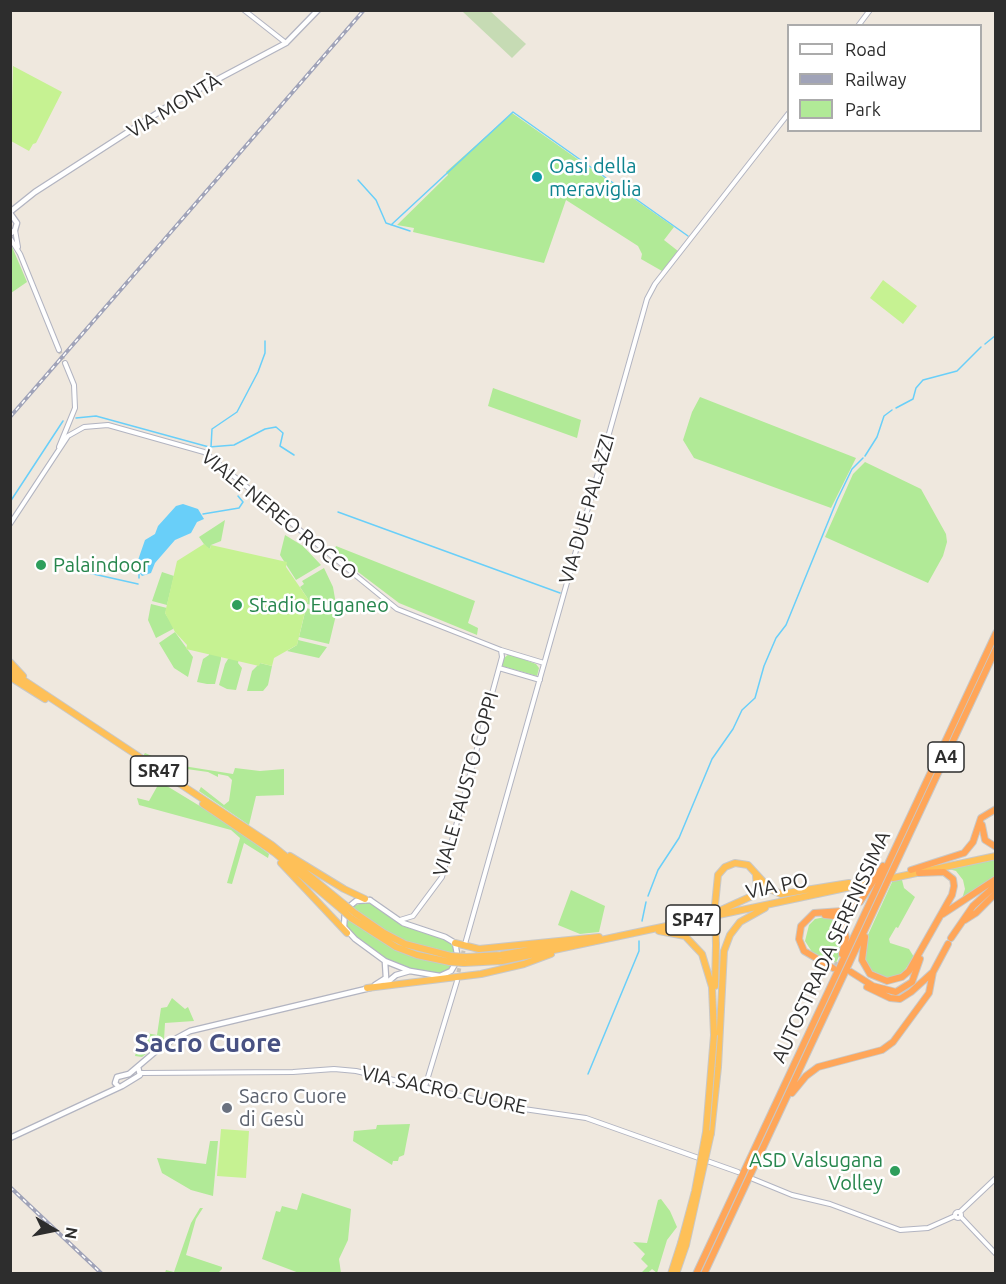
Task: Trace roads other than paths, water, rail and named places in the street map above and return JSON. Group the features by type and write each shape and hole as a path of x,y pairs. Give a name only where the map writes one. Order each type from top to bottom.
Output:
{"highway":[{"name":"AUTOSTRADA SERENISSIMA","path":"696,1274 996,633"},
{"name":"AUTOSTRADA SERENISSIMA","path":"704,1274 996,650"},
{"path":"10,662 41,692"},
{"name":"SR47","path":"10,671 272,845 344,889 365,899"},
{"name":"SR47","path":"11,678 254,838 396,946 417,955 451,959"},
{"name":"A4","path":"818,1013 846,938 844,927 838,919 821,915 806,925 804,942 810,952 834,966 804,951 799,939 801,926 814,914 845,910 865,897 916,803"},
{"path":"875,908 862,949 863,965 870,974 882,980 895,980 909,971 953,893 953,879 944,872 895,875 964,853 973,842 981,818 996,811"},
{"path":"996,811 986,818 981,830 985,840 996,847"},
{"name":"SR47","path":"254,838 348,933"},
{"name":"SR47","path":"272,845 343,907"},
{"path":"911,870 996,855"},
{"path":"919,873 996,855"},
{"path":"676,1274 703,1152 710,1100 714,1035 717,880 725,867 741,863 755,872 770,889 781,894 849,883"},
{"path":"717,908 752,896 757,888 755,872"},
{"path":"941,916 996,879"},
{"name":"VIA PO","path":"585,944 870,881 717,908"},
{"path":"775,1122 796,1088 813,1070 882,1050 893,1042 928,993 933,972 960,923 973,906 996,885"},
{"path":"960,923 976,913 996,893"},
{"path":"671,1274 683,1244 711,1134 718,1067 722,959 730,935 740,922 754,912 800,897"},
{"name":"SP47","path":"465,960 599,937 708,914"},
{"path":"619,936 668,931 685,936 699,949 711,982 714,1035"},
{"name":"SP47","path":"455,943 479,949 599,937"},
{"name":"SP47","path":"451,959 502,961 585,944"},
{"name":"SP47","path":"367,988 430,982 524,964 585,944"},
{"path":"716,945 720,1012"},
{"path":"921,952 912,982 897,992 873,986 850,973 874,990 896,999 911,992 933,972"},
{"name":"SP47","path":"440,976 504,968"}],"main road":[{"name":"VIA MONTÀ","path":"16,219 10,212 26,198 173,103 286,44 318,10"},
{"path":"12,234 18,211 26,198"},
{"path":"348,933 343,922 345,910 356,900 365,899"},
{"name":"SR47","path":"365,899 374,902 396,920 419,930 445,937 455,943"},
{"name":"SR47","path":"348,933 385,961 410,971 440,976"},
{"path":"440,976 455,966 459,952 455,943"},
{"path":"367,988 386,978 385,961"},
{"path":"118,1086 115,1079 138,1067 162,1046 190,1031 384,984 396,975 410,971"},
{"path":"138,1067 138,1075"},
{"path":"132,1071 138,1075"},
{"path":"10,1138 138,1075"},
{"path":"122,1077 124,1083"}],"street":[{"path":"244,10 286,44"},
{"path":"860,24 870,10"},
{"name":"VIA DUE PALAZZI","path":"465,944 650,291 787,117"},
{"path":"12,234 20,254"},
{"path":"12,234 59,350"},
{"path":"65,363 75,392 68,436"},
{"path":"72,419 74,426 80,429"},
{"path":"59,448 64,430 72,419"},
{"name":"VIALE NEREO ROCCO","path":"10,524 68,436 94,425 108,425 204,452 397,609 501,650 544,663"},
{"path":"64,430 68,436"},
{"name":"VIALE FAUSTO COPPI","path":"417,912 433,892 445,869 499,668 501,650"},
{"path":"499,668 540,680"},
{"path":"396,920 406,920 417,912"},
{"path":"417,912 415,922 419,930"},
{"path":"425,1087 457,981"},
{"name":"VIA SACRO CUORE","path":"138,1075 344,1070 503,1106 586,1118 738,1172"},
{"path":"961,1215 996,1178"},
{"path":"754,1179 792,1195 830,1204 900,1230 928,1228 955,1216 956,1213 961,1215 996,1254"}],"water":[{"path":"183,504 198,509 204,519 197,522 191,533 175,540 155,563 151,573 142,576 138,571 137,563 145,540 155,534 158,526 176,506"}],"waterway":[{"path":"391,225 513,112 688,236"},
{"path":"358,180 376,200 386,223 410,231"},
{"path":"985,344 996,335"},
{"path":"211,447 212,429 237,412 258,372 265,353 265,341"},
{"path":"896,408 913,399 916,388 923,380 957,371 981,347"},
{"path":"865,456 877,437 884,416 892,410"},
{"path":"76,418 96,416 209,447 234,445 265,429 276,427 283,433 280,446 294,455"},
{"path":"10,502 63,421"},
{"path":"648,896 658,870 679,838 712,759 733,729 742,710 755,698 764,666 776,638 786,625 837,500 852,469 863,458"},
{"path":"203,514 239,508 243,502 238,496"},
{"path":"338,512 560,593"},
{"path":"80,571 138,584"},
{"path":"642,921 646,902"},
{"path":"588,1074 639,951 639,941"}],"tunnel":[{"path":"59,350 65,363"},
{"path":"457,978 465,945"},
{"path":"834,964 850,971"}],"railway":[{"path":"10,417 364,10"},
{"path":"10,1187 102,1274"}],"place":[{"name":"Oasi della meraviglia","path":"537,177"},
{"name":"Palaindoor","path":"41,565"},
{"name":"Stadio Euganeo","path":"237,605"},
{"name":"Sacro Cuore di Gesù","path":"227,1108"},
{"name":"ASD Valsugana Volley","path":"895,1171"}],"district":[{"name":"Sacro Cuore","path":"208,1043"}]}
